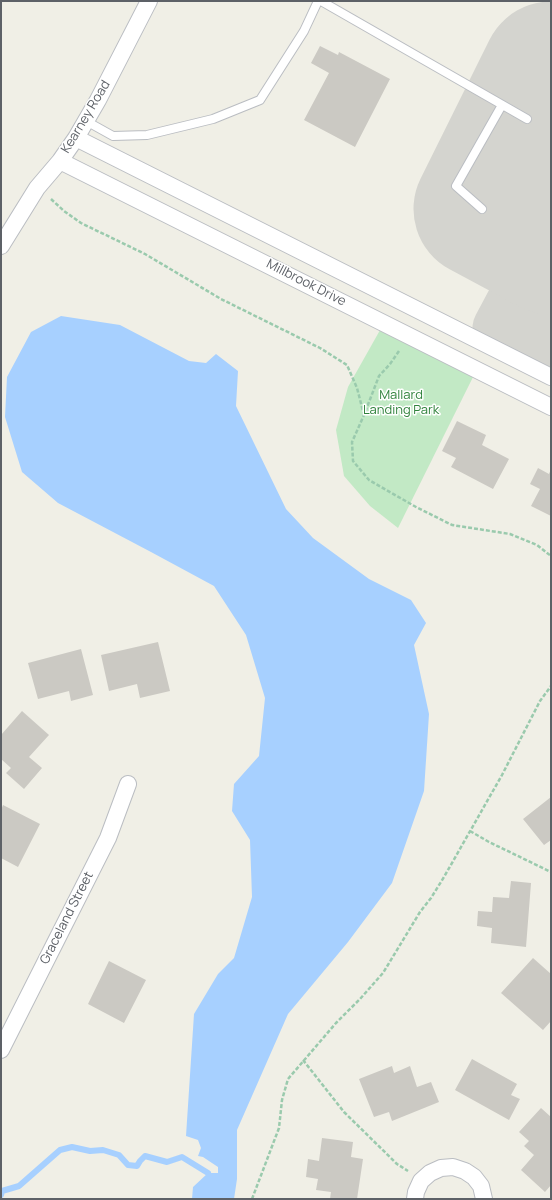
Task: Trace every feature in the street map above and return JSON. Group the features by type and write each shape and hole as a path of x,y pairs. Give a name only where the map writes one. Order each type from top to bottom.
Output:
{"street":[{"name":"Kearney Road","path":"1,246 37,188 76,138 149,1"},
{"name":"Millbrook Drive","path":"76,138 551,377"},
{"name":"Millbrook Drive","path":"60,160 551,407"},
{"name":"Graceland Street","path":"1,1050 108,838 128,784"},
{"path":"414,1199 421,1181 430,1173 441,1168 453,1167 465,1171 474,1177 480,1186 484,1199"}],"lane":[{"path":"86,121 113,136 147,135 213,119 260,100 304,31 320,1 526,119"},
{"path":"482,209 456,186 502,105"}],"path":[{"path":"37,188 81,223 145,254 221,299 320,348 347,365 357,388 364,415"},
{"path":"405,334 400,350 379,376 352,442 353,461 369,480 416,507 452,525 510,534 537,545 551,556"},
{"path":"252,1199 279,1128 282,1100 288,1079 336,1022 360,1000 383,973 420,912 431,898 502,775 540,701 551,686"},
{"path":"470,831 489,842 551,872"},
{"path":"303,1060 344,1112 397,1164 421,1181"}],"green space":[{"name":"Mallard Landing Park","path":"384,323 477,369 398,528 370,506 344,476 336,430 348,387"}],"water":[{"path":"61,316 120,325 189,361 206,363 216,354 238,371 236,406 286,509 313,538 369,579 411,600 426,623 414,645 429,714 424,791 392,883 348,942 288,1014 237,1130 237,1179 234,1199 192,1199 193,1187 208,1173 218,1173 218,1167 203,1157 198,1156 201,1148 198,1140 186,1136 194,1014 218,974 234,958 252,897 250,840 232,811 234,784 259,756 265,698 246,635 214,586 58,503 22,472 5,417 7,377 31,332"}],"building":[{"path":"320,46 338,55 339,52 390,79 355,147 304,120 329,73 311,63"},
{"path":"457,421 486,435 482,445 509,459 493,489 451,467 456,458 442,451"},
{"path":"538,468 549,474 551,469 551,516 531,506 540,489 530,484"},
{"path":"158,642 170,691 140,698 137,684 109,691 101,655"},
{"path":"81,649 93,695 71,701 69,691 38,699 28,663"},
{"path":"22,711 49,735 29,757 42,768 24,789 6,773 11,768 1,759 1,735"},
{"path":"551,797 551,840 544,845 523,819"},
{"path":"3,805 40,824 18,867 1,858 1,810"},
{"path":"511,881 531,883 526,947 491,943 492,928 477,926 478,911 492,912 493,897 509,898"},
{"path":"533,958 551,974 551,1021 543,1030 501,993"},
{"path":"109,961 146,980 124,1023 88,1004"},
{"path":"472,1059 517,1084 511,1095 520,1099 509,1120 455,1090"},
{"path":"392,1066 394,1073 410,1066 417,1087 431,1082 439,1102 392,1121 389,1112 374,1117 359,1079"},
{"path":"541,1108 551,1117 551,1185 545,1192 521,1170 534,1155 524,1146 529,1141 519,1132"},
{"path":"322,1138 353,1142 351,1157 363,1159 357,1199 330,1199 331,1192 316,1190 318,1179 306,1177 308,1159 319,1161"}],"waterway":[{"path":"1,1195 2,1191 19,1186 60,1150 72,1147 90,1151 103,1150 119,1155 128,1165 137,1166 145,1156 167,1162 182,1157 208,1173"}],"taxiway":[{"path":"551,206 520,267 524,283 551,296"},
{"path":"500,328 524,283"},
{"path":"537,346 551,317"}],"runway":[{"path":"551,70 482,209 551,246"}]}
